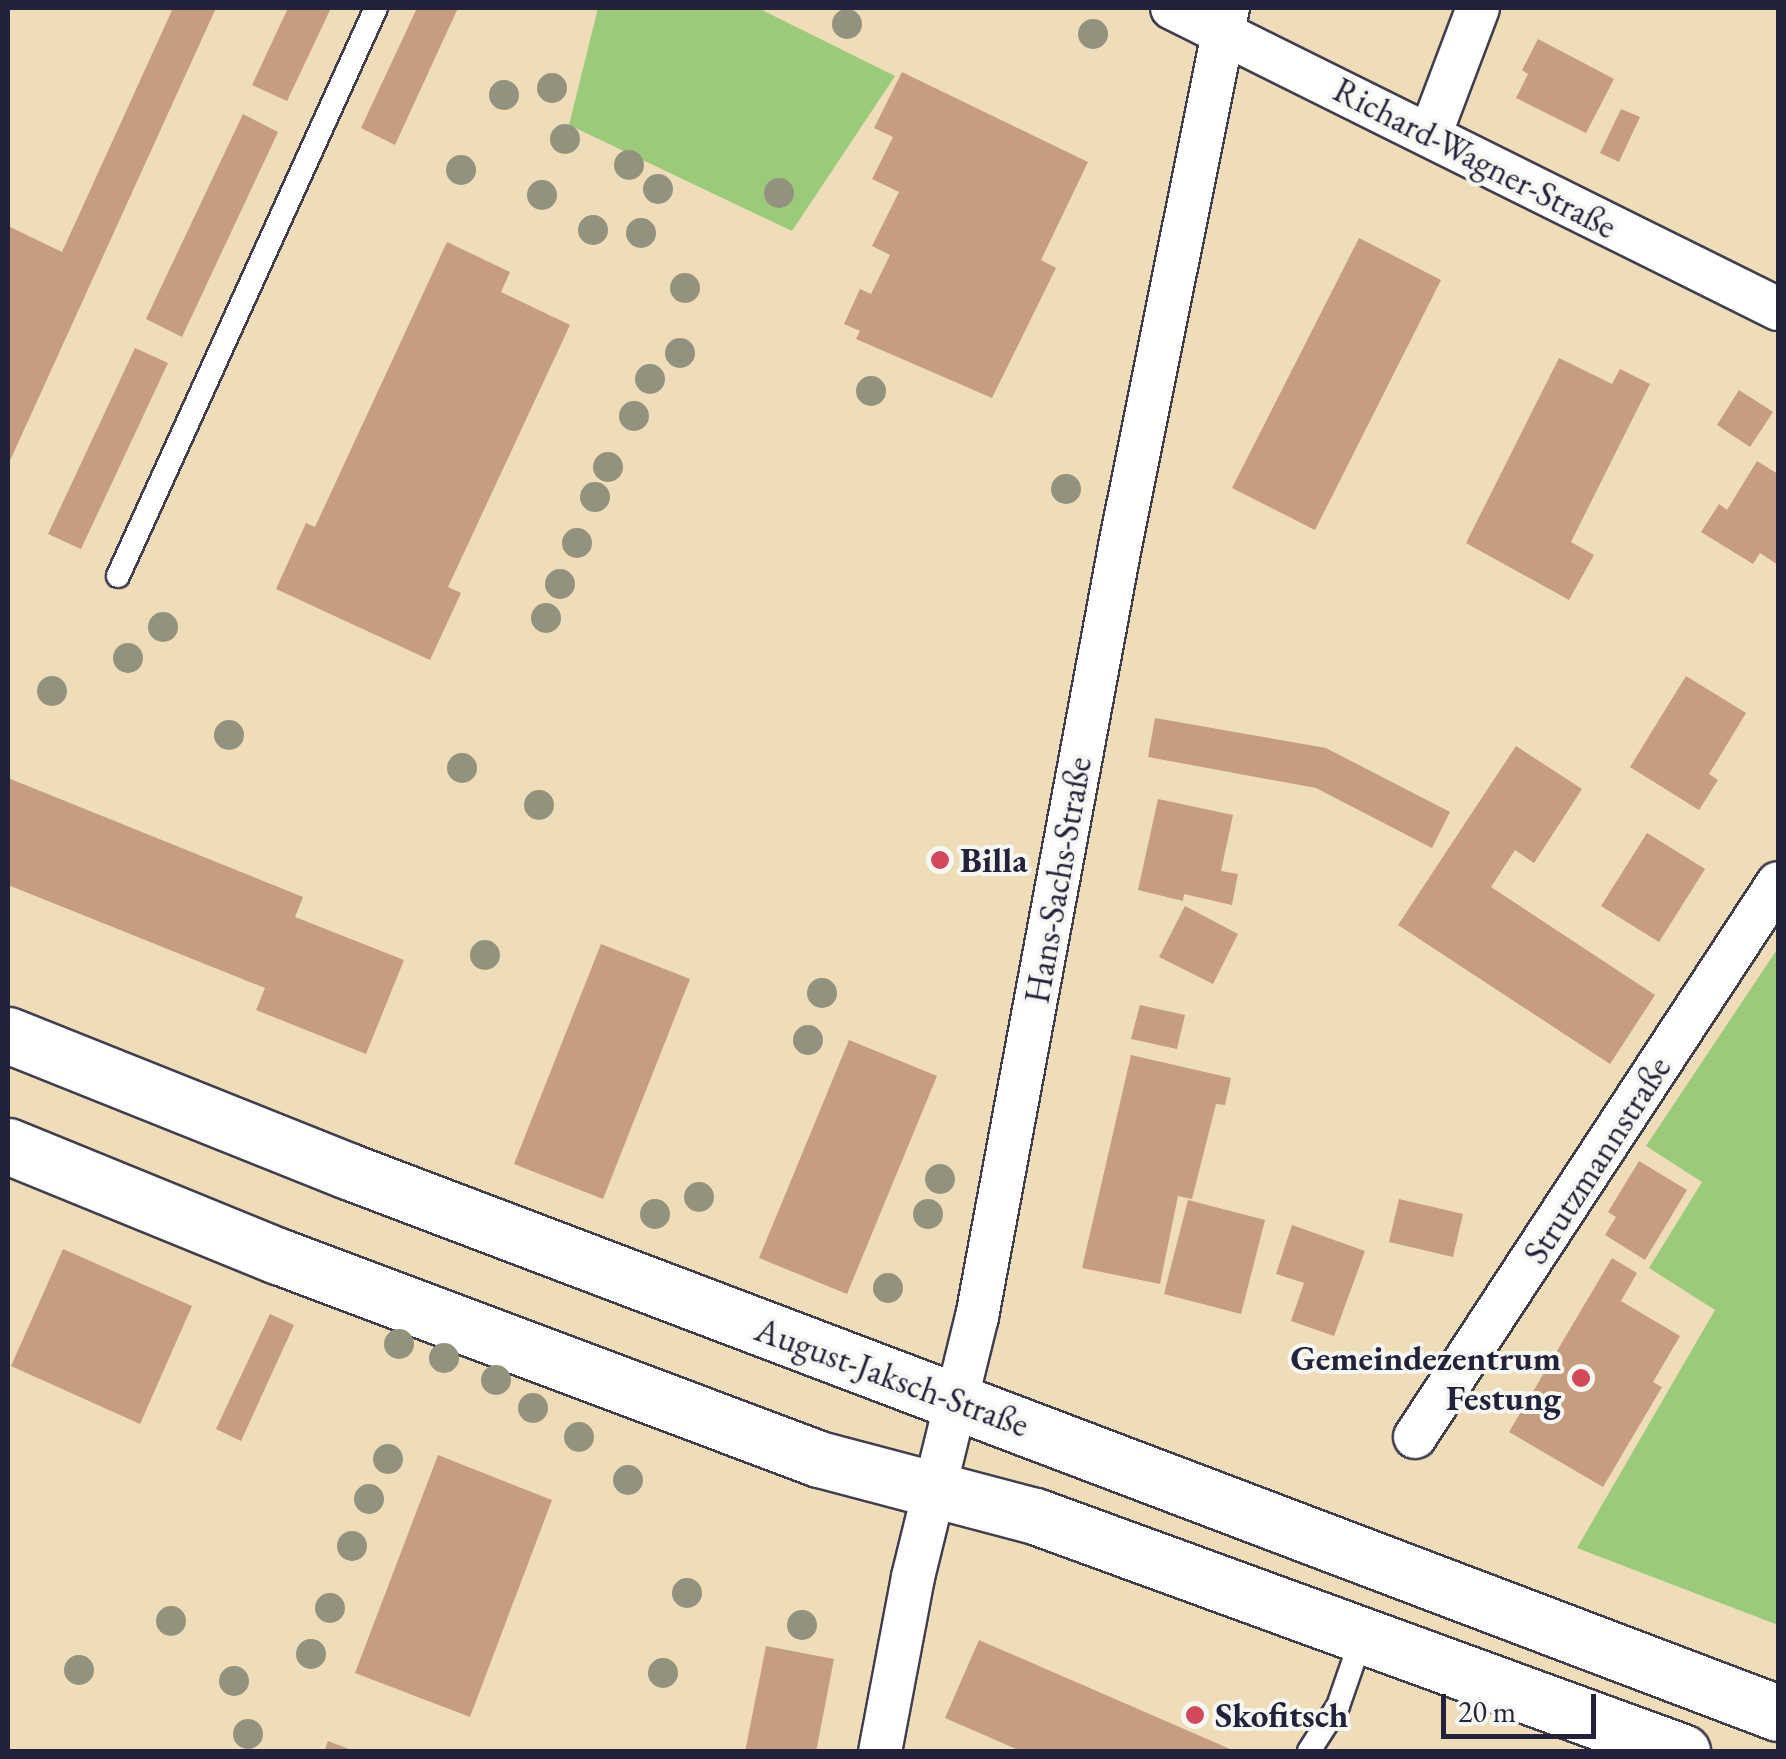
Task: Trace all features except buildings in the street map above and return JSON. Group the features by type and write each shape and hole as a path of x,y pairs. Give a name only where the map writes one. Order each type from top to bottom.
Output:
{"main road":[{"name":"August-Jaksch-Straße","path":"8,1035 244,1131 1778,1714"},
{"path":"8,1146 278,1256 819,1459 1034,1516 1682,1752"}],"street":[{"name":"Richard-Wagner-Straße","path":"1172,8 1226,20 1430,136 1778,307"},
{"path":"1430,136 1478,8"},
{"name":"Hans-Sachs-Straße","path":"880,1752 933,1490 977,1317 1120,546 1226,20"},
{"name":"Strutzmannstraße","path":"1415,1437 1778,883"}],"lane":[{"path":"118,576 376,8"},
{"path":"1308,1751 1338,1706 1363,1634"}],"green space":[{"path":"598,8 758,8 895,76 792,231 569,125"},
{"path":"1778,948 1778,1625 1577,1548 1715,1310 1649,1268 1702,1182 1646,1146"}],"place":[{"name":"Billa","path":"940,860"},
{"name":"Gemeindezentrum Festung","path":"1581,1378"},
{"name":"Skofitsch","path":"1195,1715"}]}
